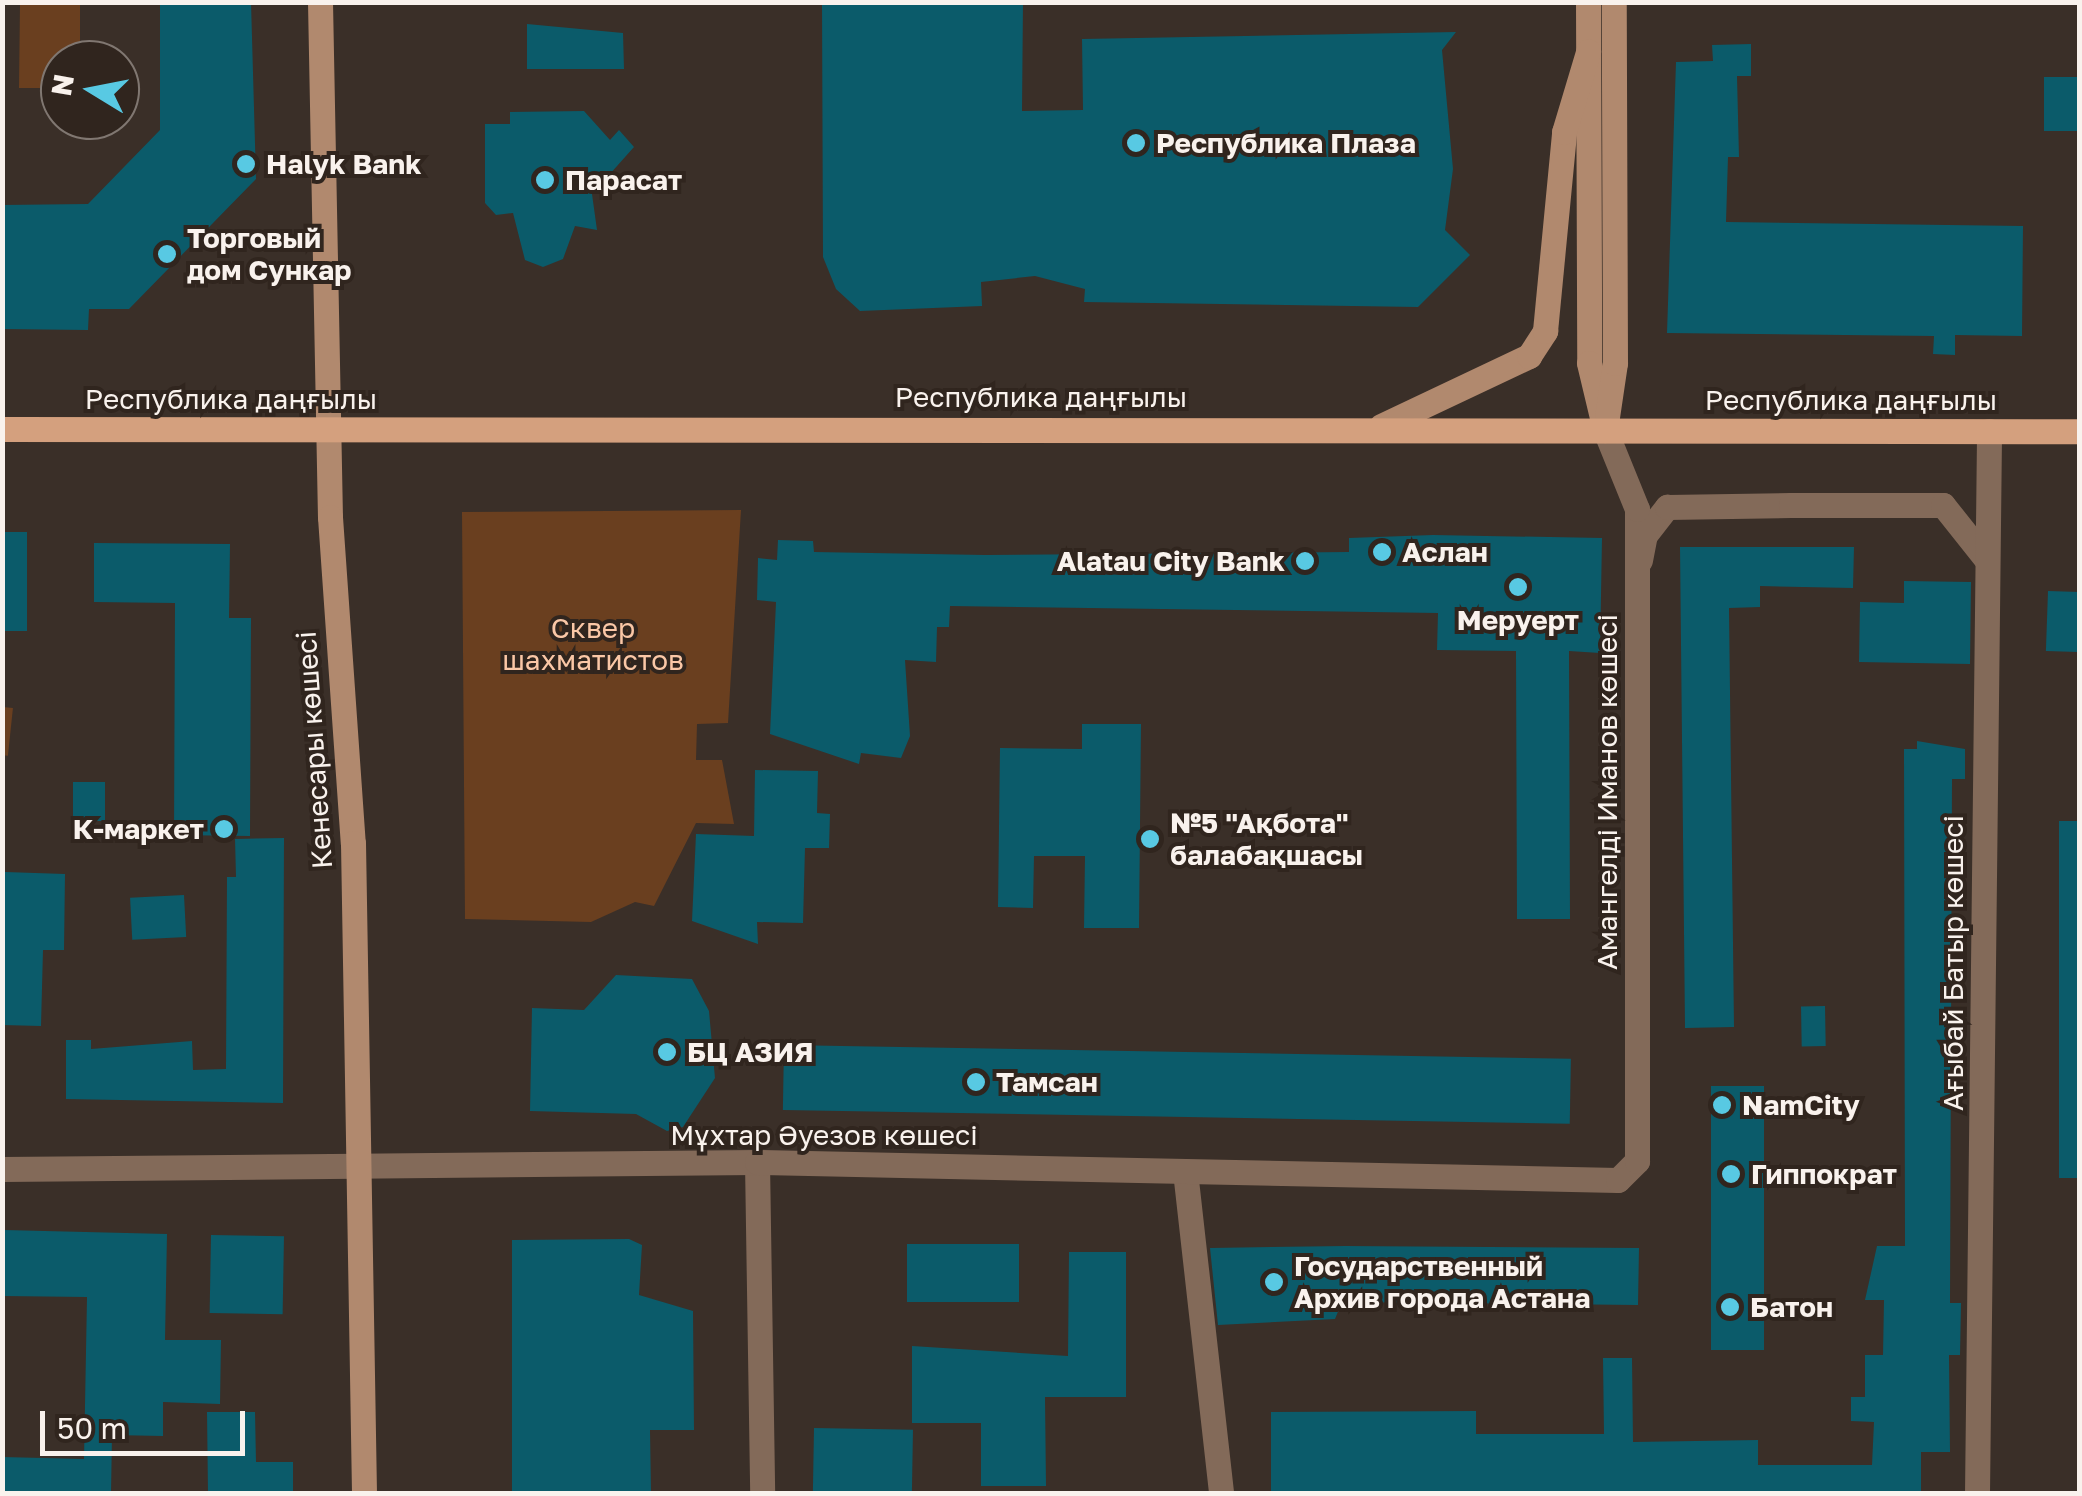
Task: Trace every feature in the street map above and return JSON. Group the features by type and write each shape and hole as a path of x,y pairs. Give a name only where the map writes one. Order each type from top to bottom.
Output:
{"main road":[{"name":"Кенесары көшесі","path":"320,2 328,428 353,843 364,1494"},
{"name":"Амангелді Иманов көшесі","path":"1588,2 1589,363 1605,430"},
{"path":"1605,430 1615,363 1614,2"},
{"path":"1381,426 1530,356 1544,331 1564,132 1588,52"},
{"name":"Республика даңғылы","path":"2,429 1381,426 2080,432"}],"street":[{"name":"Амангелді Иманов көшесі","path":"1605,430 1637,509 1637,1161"},
{"name":"Ағыбай Батыр көшесі","path":"1977,1494 1986,558 1997,431"},
{"path":"1637,576 1645,535 1668,507 1943,505 1986,558"},
{"name":"Мұхтар Әуезов көшесі","path":"2,1169 757,1162 1618,1180 1637,1161"},
{"path":"757,1162 762,1494"},
{"path":"1184,1170 1221,1494"}],"green space":[{"path":"20,3 80,3 80,40 40,40 40,88 19,88"},
{"name":"Сквер шахматистов","path":"741,510 728,723 697,724 696,760 722,760 734,824 696,823 654,906 635,902 591,922 465,919 462,512"},
{"path":"3,707 13,708 8,756 2,755"}],"building":[{"path":"160,2 251,2 256,179 129,309 89,309 88,330 2,329 2,205 88,204 160,130"},
{"name":"Республика Плаза","path":"822,2 1023,2 1022,111 1083,110 1082,39 1456,32 1442,50 1453,169 1445,230 1470,255 1418,307 1084,302 1085,289 1035,276 981,282 982,306 860,311 836,289 823,257"},
{"path":"527,24 623,33 624,69 527,69"},
{"path":"1751,44 1751,76 1737,76 1739,157 1728,157 1726,222 2023,226 2022,336 1955,335 1955,355 1933,354 1934,336 1667,333 1676,62 1713,61 1712,45"},
{"path":"2044,77 2080,77 2080,131 2044,131"},
{"name":"Парасат","path":"584,111 610,140 619,130 634,147 592,194 597,230 575,226 563,259 543,267 525,260 513,213 496,215 485,203 485,124 510,124 510,112"},
{"path":"2,532 27,532 27,631 2,631"},
{"path":"1349,538 1602,538 1600,653 1569,651 1570,919 1517,919 1516,651 1437,650 1438,613 950,606 949,627 937,627 936,662 905,660 910,736 901,758 861,753 859,764 770,734 776,602 757,600 758,558 777,560 778,540 813,541 814,552 985,555 1349,552"},
{"path":"94,543 230,544 229,618 251,618 250,836 174,835 175,603 94,602"},
{"path":"1680,547 1854,547 1853,588 1760,586 1760,607 1729,608 1734,1027 1685,1028"},
{"path":"1904,581 1971,582 1970,664 1859,662 1860,602 1904,603"},
{"path":"2048,591 2080,592 2078,652 2046,651"},
{"path":"1082,724 1141,724 1139,928 1084,928 1085,856 1034,856 1033,908 998,907 1000,748 1082,749"},
{"path":"1917,741 1965,749 1965,779 1952,779 1950,1303 1961,1303 1960,1355 1949,1355 1950,1452 1921,1452 1921,1494 1271,1494 1271,1412 1476,1411 1476,1434 1604,1434 1603,1358 1632,1358 1633,1442 1758,1440 1758,1465 1872,1465 1874,1422 1851,1421 1851,1397 1865,1397 1865,1355 1883,1355 1884,1300 1865,1300 1877,1246 1905,1246 1904,749 1917,749"},
{"path":"755,770 818,771 817,813 830,814 829,848 805,848 803,923 757,922 758,944 692,921 696,834 754,836"},
{"path":"73,782 105,782 105,821 73,821"},
{"path":"2059,821 2080,821 2080,1178 2059,1178"},
{"path":"284,838 283,1103 66,1099 66,1040 91,1040 91,1049 192,1041 193,1070 226,1069 227,877 236,877 235,839"},
{"path":"5,872 65,874 64,950 43,950 41,1026 2,1025"},
{"path":"184,895 186,937 132,940 130,898"},
{"path":"616,975 692,979 709,1011 715,1078 683,1127 667,1131 636,1114 530,1111 532,1008 584,1010"},
{"path":"1801,1006 1825,1006 1826,1046 1802,1046"},
{"path":"784,1045 1571,1059 1570,1124 783,1110"},
{"path":"1711,1086 1764,1086 1764,1350 1711,1350"},
{"path":"4,1230 167,1234 165,1340 221,1340 220,1404 163,1402 163,1436 112,1435 111,1494 2,1494 2,1457 84,1459 87,1297 3,1296"},
{"path":"211,1235 284,1236 283,1314 210,1313"},
{"path":"629,1239 642,1245 639,1295 693,1311 694,1430 650,1430 651,1494 512,1494 512,1240"},
{"path":"907,1244 1019,1244 1019,1302 907,1302"},
{"path":"1210,1248 1639,1248 1638,1305 1342,1302 1335,1319 1218,1325"},
{"path":"1069,1252 1126,1252 1126,1397 1045,1397 1046,1486 981,1486 981,1423 912,1423 912,1346 1068,1356"},
{"path":"207,1412 255,1412 256,1462 293,1462 293,1494 208,1494"},
{"path":"814,1428 913,1430 912,1494 813,1494"}],"place":[{"name":"Республика Плаза","path":"1136,143"},
{"name":"Halyk Bank","path":"246,164"},
{"name":"Парасат","path":"545,180"},
{"name":"Торговый дом Сункар","path":"167,254"},
{"name":"Аслан","path":"1382,552"},
{"name":"Alatau City Bank","path":"1305,561"},
{"name":"Меруерт","path":"1518,587"},
{"name":"К-маркет","path":"224,829"},
{"name":"№5 \"Ақбота\" балабақшасы","path":"1150,839"},
{"name":"БЦ АЗИЯ","path":"667,1052"},
{"name":"Тамсан","path":"976,1082"},
{"name":"NamCity","path":"1722,1105"},
{"name":"Гиппократ","path":"1731,1174"},
{"name":"Государственный Архив города Астана","path":"1274,1282"},
{"name":"Батон","path":"1730,1307"}]}
